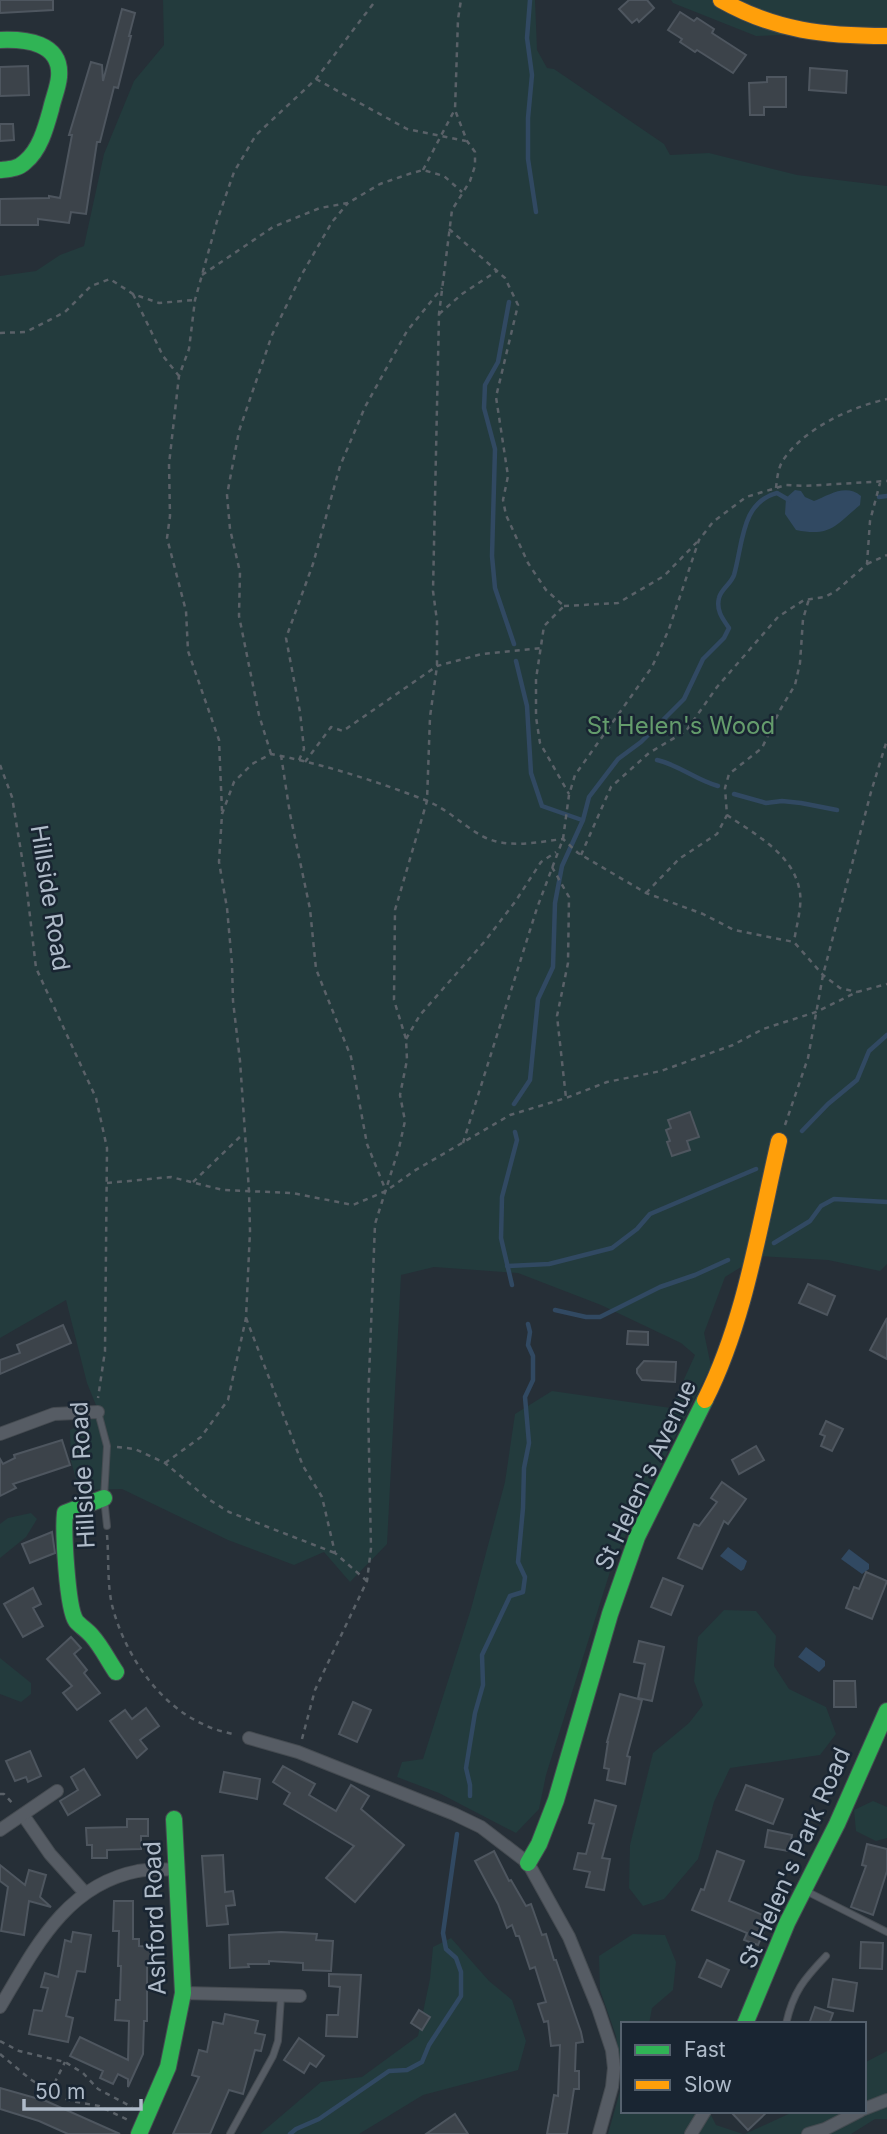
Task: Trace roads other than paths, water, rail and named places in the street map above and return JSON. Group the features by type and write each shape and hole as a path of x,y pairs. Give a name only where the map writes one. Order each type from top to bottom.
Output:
{"street":[{"path":"721,0 733,8 784,29 829,36 887,36"},
{"path":"0,40 38,42 51,51 58,65 59,76 38,148 29,160 17,168 0,170"},
{"name":"St Helen's Avenue","path":"528,1863 539,1844 556,1800 610,1614 638,1537 714,1382 741,1301 779,1141"},
{"path":"0,1434 54,1414 97,1412"},
{"path":"104,1498 65,1513 63,1527 68,1599 75,1620 93,1637 116,1672"},
{"name":"St Helen's Park Road","path":"746,2022 787,1923 837,1824 887,1710"},
{"path":"249,1738 298,1752 481,1827 528,1863 569,1937 612,2050 612,2087 599,2134"},
{"path":"1,1830 57,1791"},
{"path":"23,1815 50,1854 85,1893"},
{"name":"Ashford Road","path":"144,2125 168,2067 183,1993 174,1819"},
{"path":"0,2007 55,1920 85,1893 112,1878 139,1871 176,1869"},
{"path":"183,1993 300,1996"},
{"path":"866,2108 887,2100"},
{"path":"691,2134 704,2113"},
{"path":"808,2134 825,2129 856,2113"}],"lane":[{"name":"Hillside Road","path":"97,1412 107,1446 104,1498 107,1526"},
{"path":"804,1890 887,1932"},
{"path":"787,2022 795,1992 826,1956"},
{"path":"230,2134 273,2056 278,2041 281,1997"}],"water":[{"path":"795,490 801,491 805,497 814,501 838,491 849,490 861,496 860,505 838,524 825,531 796,530 785,514 786,498"},
{"path":"728,1547 747,1561 741,1571 720,1556"},
{"path":"849,1549 869,1564 869,1569 862,1574 841,1559"},
{"path":"806,1647 825,1661 825,1666 819,1672 798,1657"}],"waterway":[{"path":"530,0 527,38 532,75 528,159 536,212"},
{"path":"509,302 498,362 485,385 484,408 495,449 492,556 495,588 514,644"},
{"path":"514,1104 530,1080 538,999 553,967 555,903 562,866 583,820 589,797 618,759 641,742 684,699 703,659 724,638 729,628 719,610 718,602 734,575 745,526 756,505 777,493 789,500"},
{"path":"879,497 887,496"},
{"path":"516,661 527,706 531,773 542,806 582,820"},
{"path":"657,760 718,786"},
{"path":"734,794 766,803 782,801 837,810"},
{"path":"802,1131 828,1104 857,1080 869,1051 887,1035"},
{"path":"512,1285 501,1238 502,1197 517,1140 515,1132"},
{"path":"507,1266 549,1264 612,1248 637,1229 650,1214 756,1169"},
{"path":"774,1243 810,1221 821,1206 834,1199 887,1202"},
{"path":"555,1310 586,1317 600,1317 660,1287 728,1260"},
{"path":"470,1796 466,1768 475,1713 483,1685 482,1655 510,1596 523,1592 525,1577 518,1562 524,1468 529,1443 525,1397 533,1380 533,1356 528,1345 528,1324"},
{"path":"290,2134 319,2119 389,2071 407,2070 422,2062 429,2045 461,1996 461,1972 456,1958 446,1949 443,1933 457,1834"}],"park label":[{"name":"St Helen's Wood","path":"681,726"}]}
